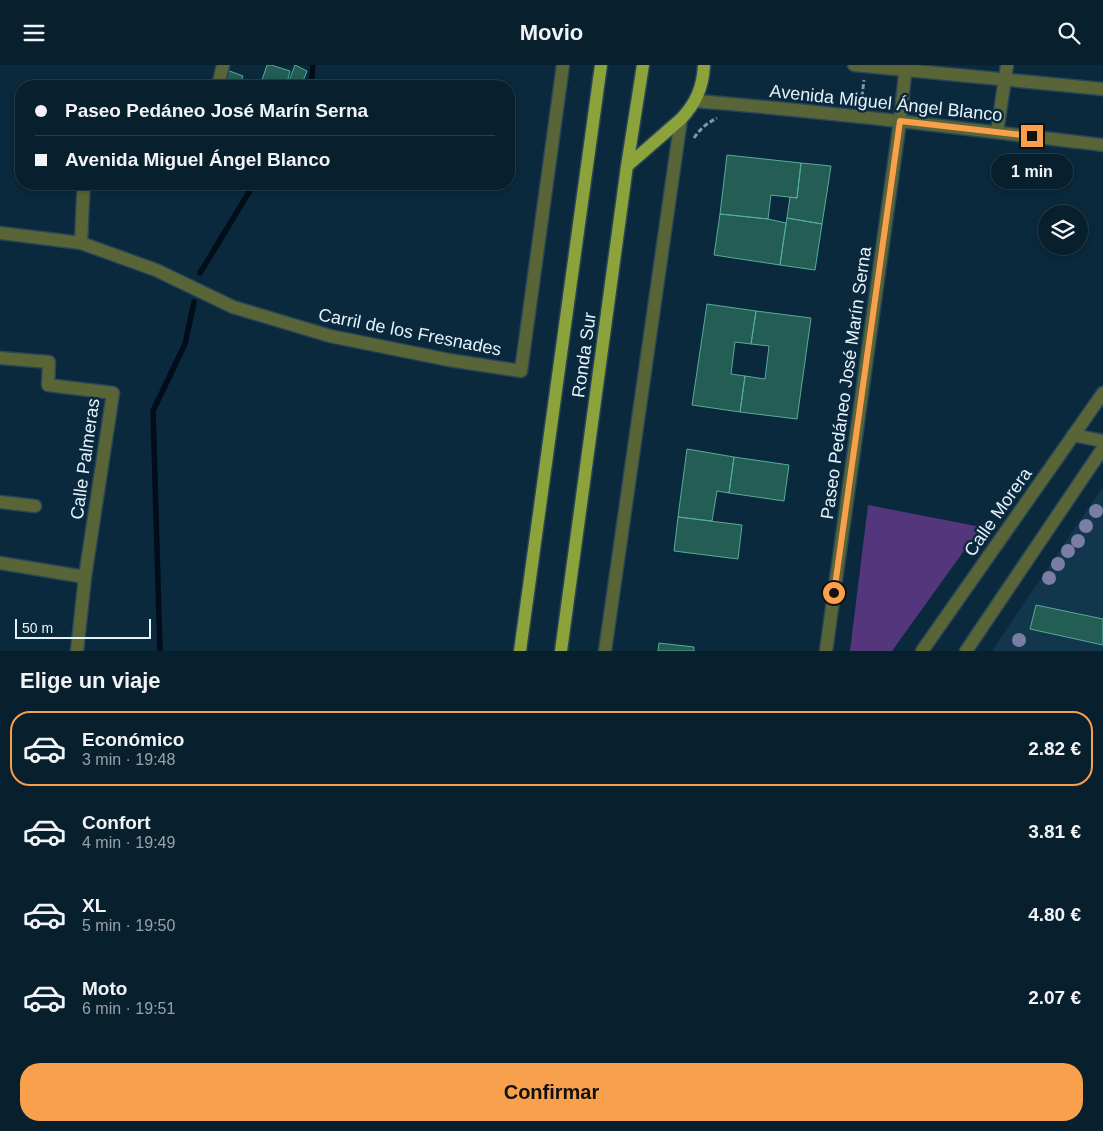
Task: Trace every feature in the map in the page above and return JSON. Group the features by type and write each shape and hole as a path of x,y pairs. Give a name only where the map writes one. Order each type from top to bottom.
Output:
{"main road":[{"name":"Ronda Sur","path":"520,651 601,65"},
{"name":"Ronda Sur","path":"561,651 627,166 643,65"},
{"path":"627,166 689,111 700,91 704,65"}],"street":[{"path":"219,80 223,65"},
{"name":"Carril de los Fresnades","path":"0,233 81,243 156,270 234,307 330,336 449,360 521,371 563,65"},
{"path":"997,132 1007,65"},
{"name":"Avenida Miguel Ángel Blanco","path":"860,66 906,68 1103,89"},
{"name":"Paseo Pedáneo José Marín Serna","path":"826,651 906,68"},
{"name":"Avenida Miguel Ángel Blanco","path":"695,101 859,116 1103,145"},
{"path":"605,651 681,119"},
{"path":"81,243 83,190"},
{"name":"Calle Palmeras","path":"0,357 49,362 48,385 113,393 85,577 77,651"},
{"name":"Calle Morera","path":"922,651 1103,393"},
{"path":"1073,435 1103,441"},
{"path":"966,651 1103,447"},
{"path":"0,502 35,506"},
{"path":"0,563 85,577"}],"path":[{"path":"859,116 860,66"},
{"path":"692,141 698,132 710,121 724,116"}],"shaded area":[{"path":"1103,487 1103,651 992,651 1024,603"},
{"path":"868,505 981,527 892,651 850,651"}],"building":[{"path":"267,65 290,71 288,80 262,80"},
{"path":"295,65 307,71 303,80 289,80"},
{"path":"227,70 243,76 241,80 224,80"},
{"path":"727,155 801,163 797,198 771,195 768,219 720,214"},
{"path":"801,163 831,166 822,224 787,218 790,197 797,198"},
{"path":"720,214 768,219 786,223 780,265 714,255"},
{"path":"787,218 822,224 815,270 780,265"},
{"path":"707,304 756,311 751,344 735,342 731,374 745,376 740,412 692,405"},
{"path":"756,311 811,318 797,419 740,412 745,376 765,379 769,346 751,344"},
{"path":"687,449 734,457 729,493 717,491 712,521 678,517"},
{"path":"734,457 789,465 784,501 729,493"},
{"path":"678,517 742,525 738,559 674,551"},
{"path":"1036,605 1103,619 1103,645 1030,629"},
{"path":"659,643 694,647 694,651 658,651"}],"waterway":[{"path":"312,80 313,65"},
{"path":"200,273 250,190"},
{"path":"160,651 153,411 185,344 194,302"}],"route":[{"path":"834,593 900,121 1032,136"}]}
